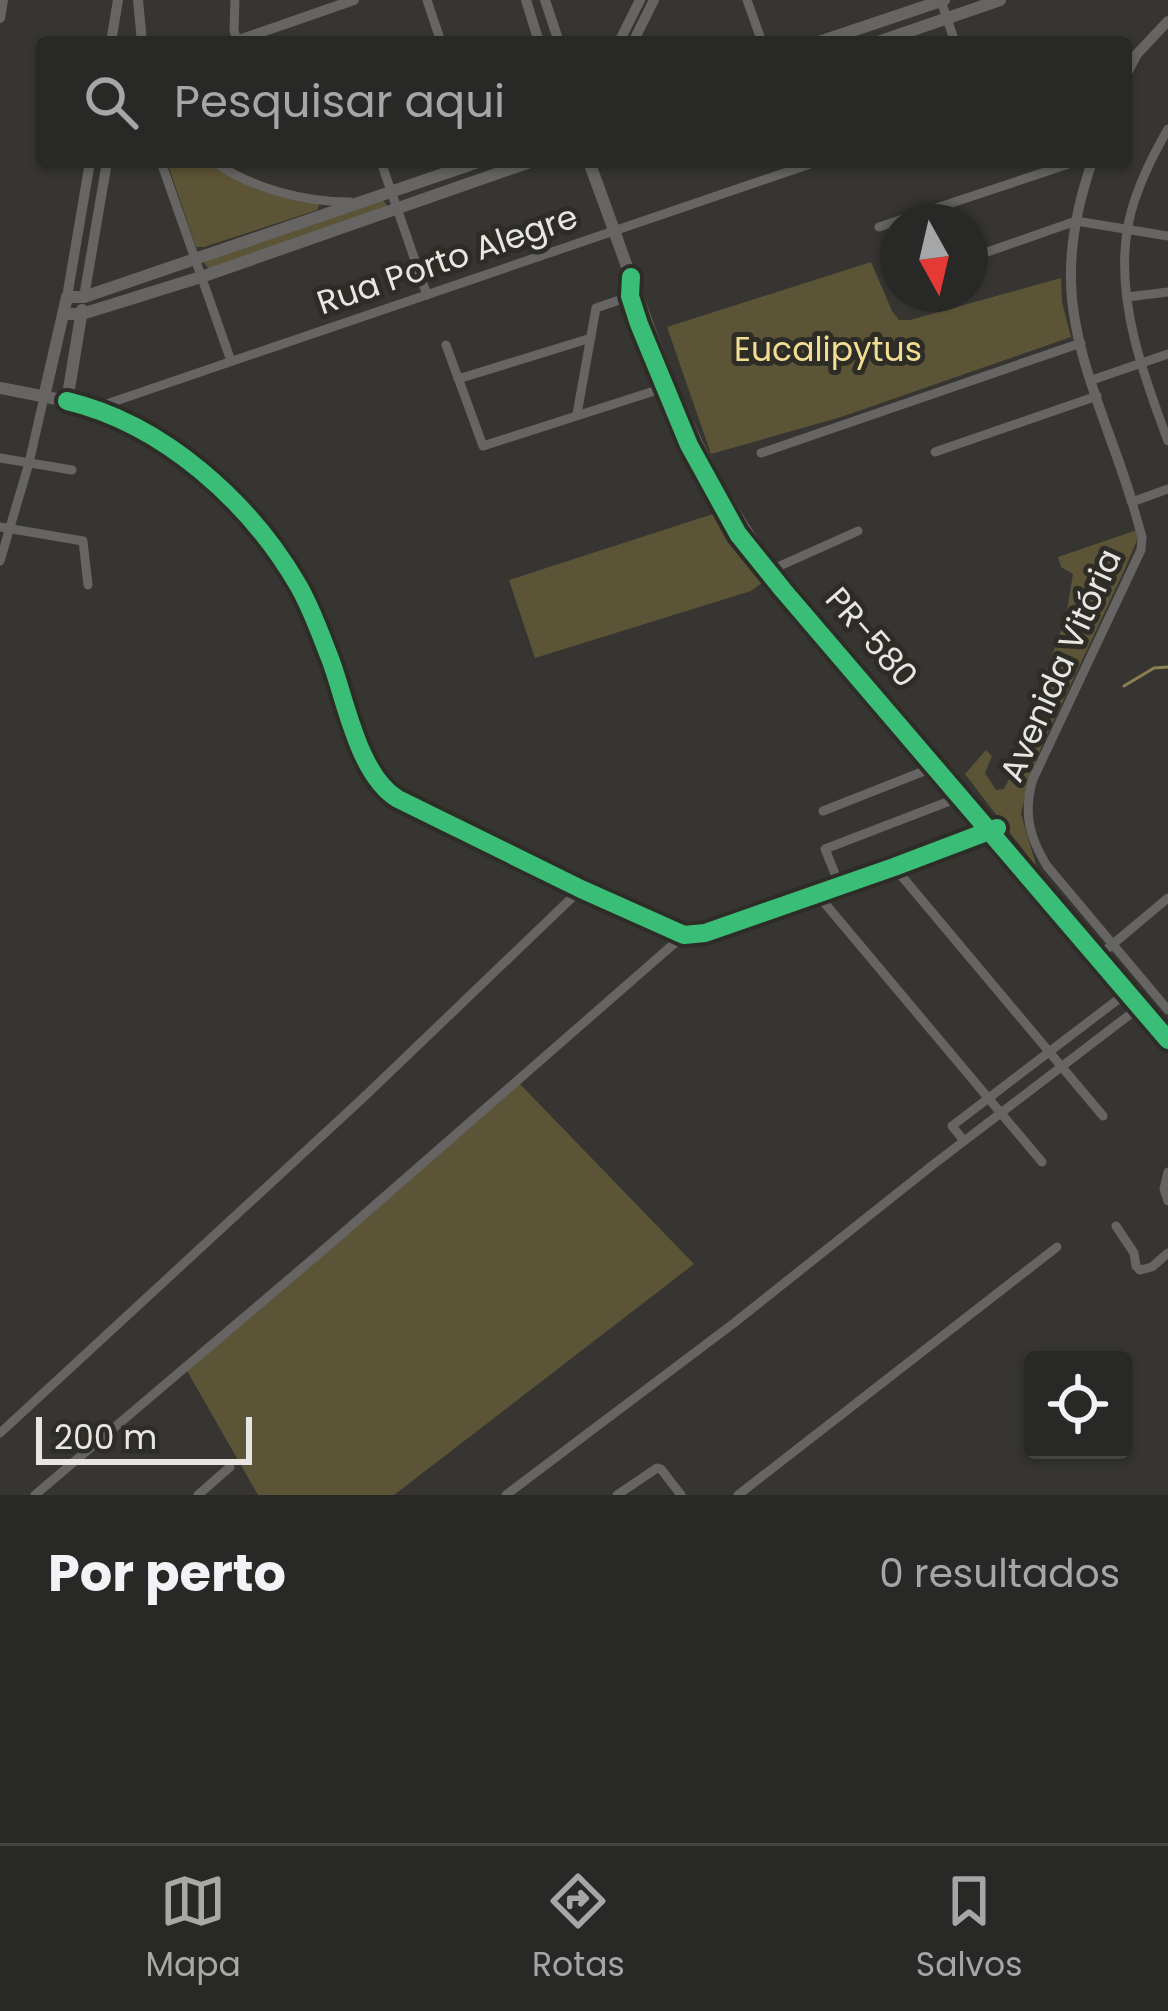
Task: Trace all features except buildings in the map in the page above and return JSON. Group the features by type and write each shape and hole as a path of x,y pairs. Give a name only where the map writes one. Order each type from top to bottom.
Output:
{"main road":[{"path":"837,36 942,0"},
{"path":"895,36 1000,0"},
{"path":"44,397 67,297 84,297 462,168"},
{"path":"63,314 82,314 201,277 513,168"},
{"name":"PR-580","path":"592,168 673,385 721,493 773,568 997,828 1108,948 1168,1030"},
{"path":"0,388 67,401 84,297"}],"street":[{"path":"0,18 3,0"},
{"path":"112,36 118,0"},
{"path":"138,0 141,36"},
{"path":"235,0 236,36"},
{"path":"250,36 326,4 354,0"},
{"path":"428,0 439,36"},
{"path":"526,0 537,36"},
{"path":"545,0 557,36"},
{"path":"622,36 640,0"},
{"path":"636,36 654,0"},
{"path":"747,0 760,36"},
{"path":"942,0 953,36"},
{"path":"1132,55 1168,21"},
{"path":"1168,129 1144,175 1127,228 1127,297 1168,441"},
{"path":"67,297 89,168"},
{"path":"84,297 106,168"},
{"path":"163,168 231,361"},
{"path":"223,168 282,193 367,202"},
{"path":"383,168 427,295"},
{"name":"Rua Porto Alegre","path":"95,408 792,168"},
{"path":"961,204 1059,168"},
{"name":"Avenida Vitória","path":"1090,168 1076,221 1071,284 1081,343 1132,502 1141,550 1033,779 1027,812 1034,845 1047,866 1108,948 1168,1010"},
{"path":"988,252 1076,221 1168,236"},
{"path":"1127,297 1168,292"},
{"path":"578,414 596,308 637,294"},
{"path":"458,379 591,338"},
{"path":"761,453 1081,343"},
{"path":"446,345 483,446 673,385"},
{"path":"1092,380 1168,354"},
{"path":"934,452 1097,395"},
{"path":"0,561 5,528 29,463 44,397"},
{"path":"67,401 95,408 185,459 234,502 271,545 299,586 368,766 382,788 581,889 684,935 705,932 997,828"},
{"path":"0,458 72,470"},
{"path":"1132,502 1163,491 1168,479"},
{"path":"5,528 82,541 88,584"},
{"path":"773,568 858,531"},
{"path":"824,811 942,764"},
{"path":"840,886 825,850 968,794"},
{"path":"894,868 1103,1116"},
{"path":"0,1432 347,1113 581,889"},
{"path":"817,894 1042,1162"},
{"path":"1108,948 1168,898"},
{"path":"35,1495 50,1490 684,935"},
{"path":"964,1141 952,1126 1133,988"},
{"path":"506,1495 1145,1003"},
{"path":"1168,1172 1164,1189 1168,1201"},
{"path":"1116,1226 1140,1270 1152,1267 1168,1253"},
{"path":"738,1495 1057,1247"},
{"path":"198,1495 230,1467"},
{"path":"617,1495 662,1468 681,1495"}],"green space":[{"path":"169,168 217,168 318,203 317,210 196,247"},
{"path":"383,200 388,207 210,270 204,263 206,259"},
{"name":"Eucalipytus","path":"871,262 880,283 880,312 893,312 899,320 939,312 988,312 988,298 1061,278 1071,337 841,417 711,454 667,327"},
{"path":"713,514 762,583 751,591 535,658 509,580"},
{"path":"1137,530 1124,571 1040,750 1027,788 1021,814 1037,868 965,774 986,750 992,756 985,773 996,790 1004,789 1032,740 1029,718 1066,617 1073,574 1061,567 1058,557"},
{"path":"518,1082 694,1264 394,1495 258,1495 186,1369"}],"waterway":[{"path":"1124,686 1154,668 1168,667"}],"cycle path":[{"path":"631,277 630,296 639,324 689,445 738,534 1168,1040"},
{"path":"67,401 102,412 169,447 255,524 308,603 355,737 385,788 398,799 581,889 684,935 705,933 997,828"}]}
